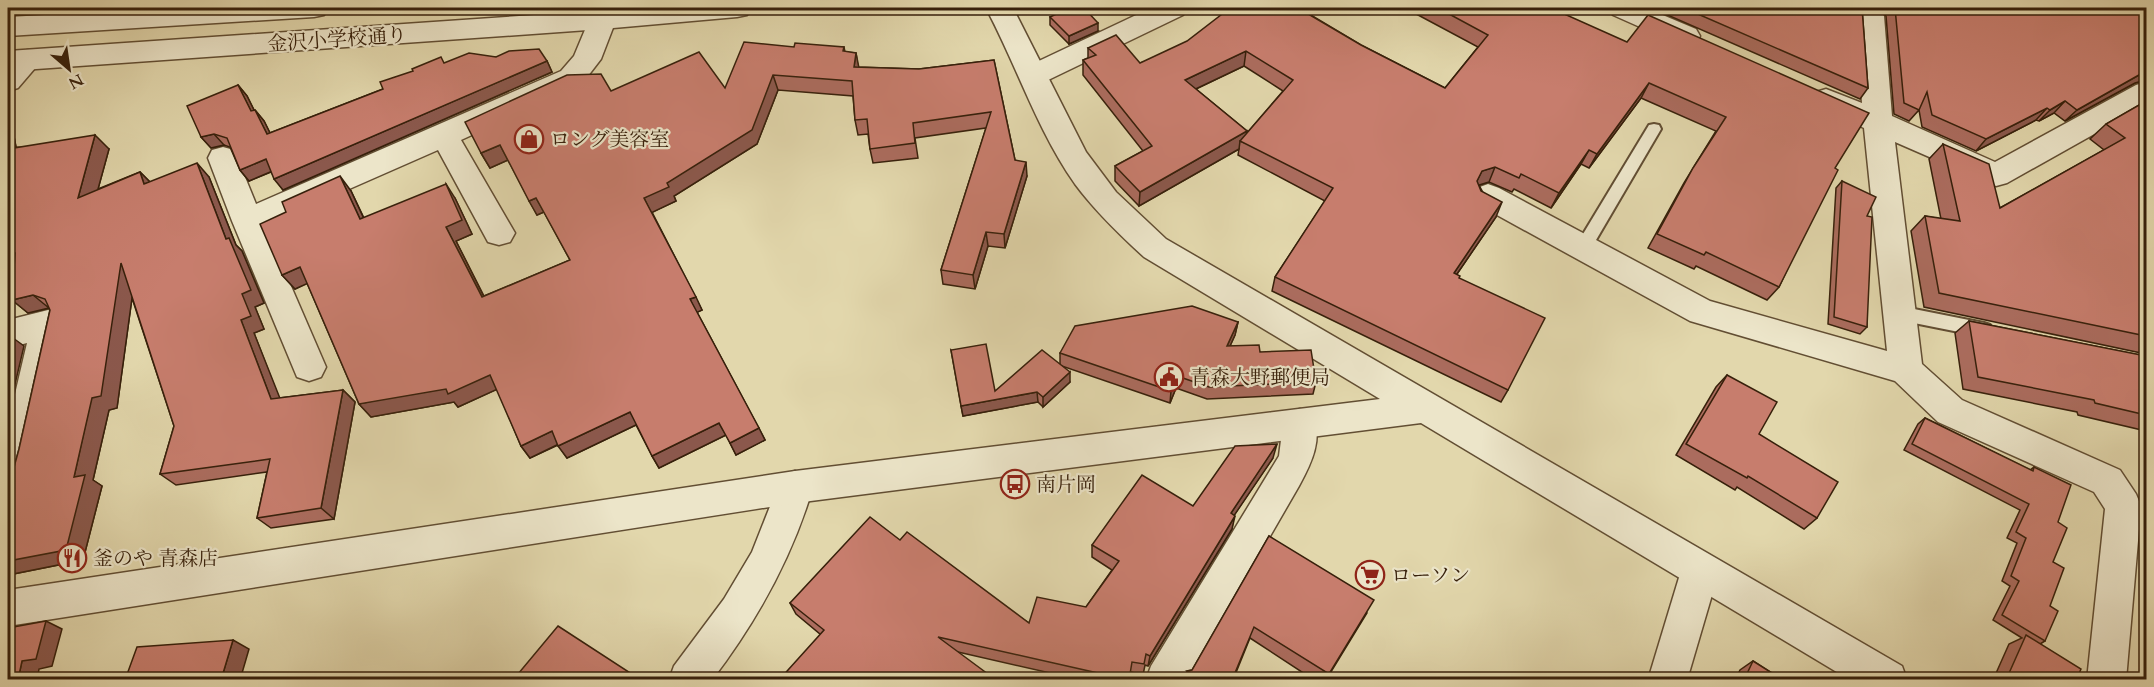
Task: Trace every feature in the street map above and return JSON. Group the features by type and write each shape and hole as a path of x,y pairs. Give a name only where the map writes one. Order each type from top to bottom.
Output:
{"street":[{"name":"金沢小学校通り","path":"8,27 231,10 314,8"},
{"name":"金沢小学校通り","path":"18,61 602,20 737,8"},
{"path":"1000,8 1065,144 1088,180 1117,215 1148,242 1214,285 1888,680"},
{"path":"1034,75 1173,8"},
{"path":"1623,8 1708,46"},
{"path":"1865,8 1870,16 1878,122 1906,370"},
{"path":"247,220 571,78 587,59 602,20"},
{"path":"8,81 18,61"},
{"path":"1803,89 1996,175 2146,92"},
{"path":"444,135 499,232"},
{"path":"223,158 309,368"},
{"path":"1488,196 1701,312 1906,370 1950,411 2107,481 2123,506 2106,680"},
{"path":"8,334 48,324 8,496"},
{"path":"8,608 795,487 1426,408"},
{"path":"1165,680 1296,458 1300,424"},
{"path":"688,680 755,586 788,517 795,487"},
{"path":"1667,680 1700,571"}],"lane":[{"path":"1583,248 1654,129"},
{"path":"1899,313 2004,334"}],"building":[{"path":"1069,8 1084,8 1098,23 1069,36 1050,17"},
{"path":"1230,8 1306,8 1312,11 1308,14 1361,45 1445,88 1488,35 1438,8 1551,8 1627,42 1648,15 1869,113 1835,168 1838,170 1779,287 1706,252 1704,255 1657,234 1693,168 1726,117 1649,83 1597,154 1589,150 1559,193 1521,174 1519,178 1495,167 1482,171 1477,181 1481,191 1502,202 1454,273 1460,276 1459,278 1545,318 1508,390 1275,277 1333,188 1240,141 1293,80 1246,51 1185,80 1247,131 1140,192 1115,166 1152,146 1083,60 1096,55 1088,48 1116,35 1140,63 1187,41"},
{"path":"1684,8 1862,8 1868,88"},
{"path":"1895,8 2146,8 2146,56 2143,58 2146,61 2146,71 2077,110 2065,101 1986,139 1932,115 1927,92 1919,110 1904,103"},
{"path":"744,42 794,47 795,43 844,47 843,51 856,53 854,67 919,69 994,60 1015,160 1026,162 1004,234 986,232 973,275 941,270 991,112 913,123 915,143 870,149 867,119 855,120 852,81 773,75 752,130 667,183 669,187 644,198 696,297 690,299 759,428 730,443 719,423 652,456 630,412 558,446 552,431 521,446 490,375 448,394 446,389 359,404 300,267 282,275 260,224 286,212 282,202 340,176 360,219 446,184 462,220 446,227 482,297 570,260 536,198 529,201 500,145 481,153 465,122 567,75 601,74 611,91 699,52 725,88"},
{"path":"539,49 547,61 274,179 266,159 240,170 227,138 214,134 201,137 187,106 238,85 251,111 255,110 267,134 383,89 380,82 413,71 412,69 441,57 444,63 469,53 496,57 509,51"},
{"path":"2146,101 2146,336 1939,293 1925,216 1960,221 1943,144 1989,164 2000,208 2125,138 2106,124"},
{"path":"95,135 78,198 140,172 144,184 197,163 226,239 229,238 251,290 242,294 251,316 241,320 271,399 343,390 321,508 257,518 270,459 160,474 174,426 121,263 101,396 92,398 74,477 85,475 66,550 8,561 8,489 50,310 45,299 33,295 12,300 15,253 8,254 8,149"},
{"path":"1842,181 1876,197 1867,216 1872,217 1867,327 1834,317"},
{"path":"1192,306 1238,322 1227,346 1259,345 1260,352 1311,350 1316,382 1209,387 1177,376 1171,391 1060,353 1075,326"},
{"path":"1969,321 2146,356 2146,415 2095,403 2094,400 1978,377"},
{"path":"986,344 995,391 1042,350 1070,372 1043,397 1037,392 961,406 951,350"},
{"path":"1727,375 1777,402 1759,434 1838,482 1817,518 1748,476 1747,478 1686,444"},
{"path":"1925,418 2033,471 2034,467 2071,485 2058,522 2067,528 2053,562 2064,568 2050,606 2058,611 2045,641 2002,615 2019,581 2011,576 2026,538 2016,532 2029,504 1912,444"},
{"path":"1277,444 1231,513 1235,516 1150,656 1146,654 1144,664 1132,662 1129,680 938,637 996,680 779,680 824,630 790,603 870,517 900,540 907,532 1029,623 1037,597 1086,607 1119,561 1092,545 1142,475 1193,506 1235,446"},
{"path":"1269,536 1374,600 1329,674 1254,627 1232,680 1206,680 1187,671 1192,670"},
{"path":"46,621 36,659 22,661 18,680 8,680 8,628"},
{"path":"558,626 638,678 637,680 513,680"},
{"path":"2026,635 2081,669 2076,680 2006,680"},
{"path":"233,640 221,680 125,680 137,647"},
{"path":"1753,661 1783,680 1744,680"}],"place":[{"name":"ロング美容室","path":"529,139"},
{"name":"青森大野郵便局","path":"1169,377"},
{"name":"南片岡","path":"1015,484"},
{"name":"釜のや 青森店","path":"72,558"},
{"name":"ローソン","path":"1370,575"}]}
